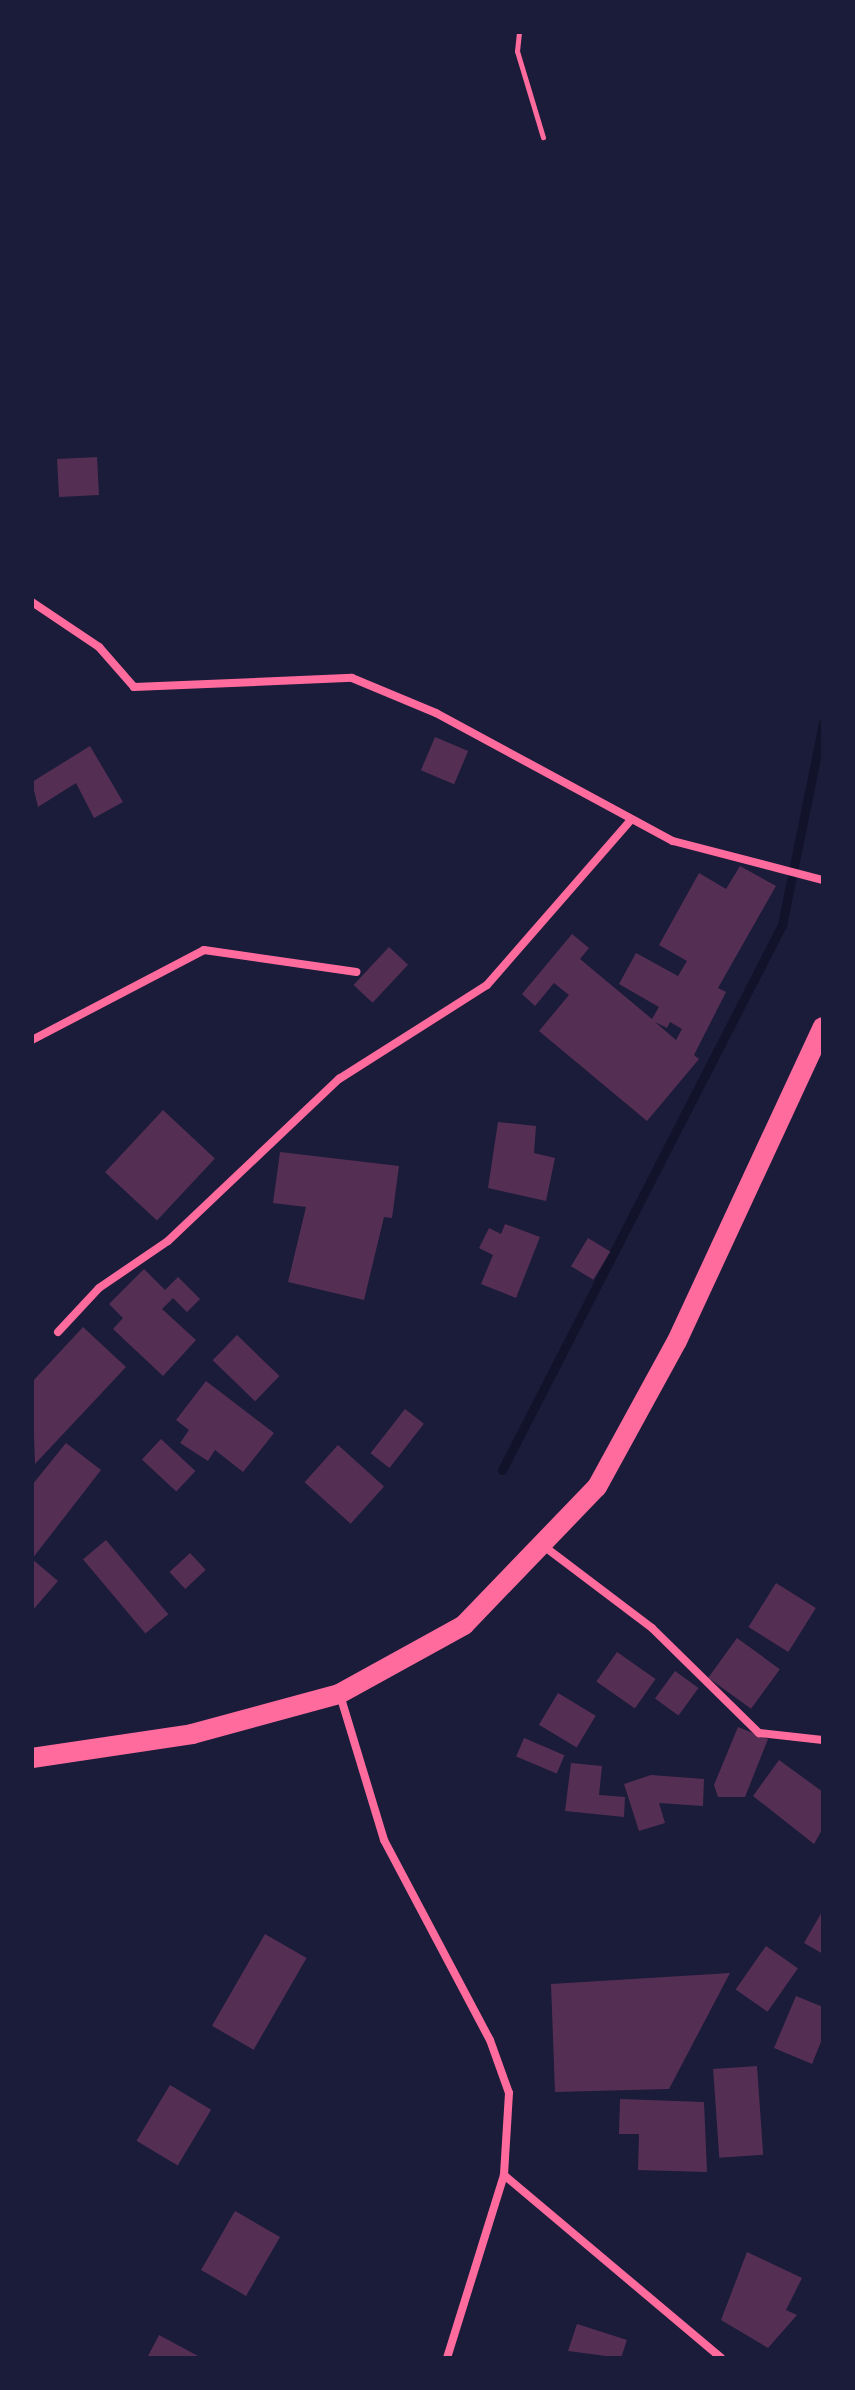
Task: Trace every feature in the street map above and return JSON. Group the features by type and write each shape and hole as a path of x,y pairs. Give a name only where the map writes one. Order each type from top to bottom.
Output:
{"main road":[{"path":"32,1758 192,1734 339,1694 464,1625 597,1487 669,1354 823,1027"}],"street":[{"path":"32,602 99,647 134,687 352,678 450,721 630,821 673,841 823,880"},
{"path":"58,1332 99,1288 168,1241 339,1079 487,985 630,821"},
{"path":"32,1040 204,950 356,972"},
{"path":"541,1544 652,1628 759,1733 823,1740"},
{"path":"339,1694 384,1840 490,2040 509,2093 504,2175 447,2358"},
{"path":"504,2175 721,2358"}],"path":[{"path":"519,32 517,51 543,137"}],"building":[{"path":"97,457 99,495 59,497 57,459"},
{"path":"435,737 468,751 454,784 421,770"},
{"path":"90,746 123,802 94,818 76,783 38,807 32,782"},
{"path":"740,866 776,886 718,988 726,992 694,1055 699,1059 647,1121 539,1031 569,995 554,983 535,1006 522,994 572,934 589,948 580,959 652,1019 659,1007 619,984 636,953 678,976 687,961 659,945 699,873 726,889","holes":["655,1022 667,1028 670,1022 682,1029 676,1040"]},
{"path":"389,947 408,965 373,1003 354,985"},
{"path":"163,1110 215,1158 157,1221 105,1172"},
{"path":"498,1122 536,1126 534,1153 555,1158 546,1201 488,1188"},
{"path":"280,1152 399,1166 392,1218 384,1217 364,1300 288,1282 306,1207 273,1203"},
{"path":"505,1224 540,1237 516,1298 481,1284 493,1255 479,1248 489,1228 501,1234"},
{"path":"588,1238 610,1251 593,1280 571,1266"},
{"path":"144,1269 165,1290 178,1277 200,1299 187,1312 173,1298 162,1309 196,1340 163,1376 113,1329 123,1318 109,1304"},
{"path":"83,1327 126,1367 35,1464 32,1382"},
{"path":"237,1335 279,1376 255,1401 213,1360"},
{"path":"206,1381 274,1433 243,1472 215,1450 208,1461 180,1443 189,1430 176,1420"},
{"path":"405,1409 424,1424 389,1468 371,1453"},
{"path":"161,1439 195,1471 176,1492 142,1459"},
{"path":"66,1443 101,1470 32,1559 32,1485"},
{"path":"338,1445 384,1486 351,1524 305,1482"},
{"path":"106,1540 168,1614 145,1634 83,1559"},
{"path":"190,1553 206,1570 185,1589 170,1572"},
{"path":"32,1559 58,1581 32,1611"},
{"path":"776,1583 816,1608 788,1652 748,1627"},
{"path":"737,1638 780,1669 751,1709 708,1678"},
{"path":"617,1652 656,1679 635,1708 596,1681"},
{"path":"675,1671 698,1688 678,1716 655,1699"},
{"path":"558,1693 596,1716 577,1747 539,1725"},
{"path":"738,1727 768,1739 745,1797 718,1797 714,1785"},
{"path":"524,1738 565,1755 557,1774 516,1756"},
{"path":"779,1760 823,1792 823,1828 814,1844 753,1796"},
{"path":"571,1763 602,1766 599,1795 625,1797 624,1817 565,1811"},
{"path":"651,1775 704,1779 703,1806 659,1803 665,1823 639,1831 624,1784"},
{"path":"823,1910 823,1954 804,1943"},
{"path":"265,1934 307,1958 254,2050 212,2026"},
{"path":"766,1946 798,1968 768,2012 736,1989"},
{"path":"730,1973 669,2089 555,2092 551,1984"},
{"path":"796,1996 823,2007 823,2037 812,2064 774,2048"},
{"path":"757,2066 763,2155 719,2158 713,2069"},
{"path":"170,2085 211,2110 178,2165 137,2141"},
{"path":"620,2099 704,2102 707,2172 638,2170 639,2134 619,2134"},
{"path":"235,2211 280,2237 246,2296 201,2270"},
{"path":"747,2252 802,2278 786,2310 797,2315 768,2348 721,2320"},
{"path":"577,2324 627,2340 621,2358 568,2351"},
{"path":"159,2335 198,2356 197,2358 147,2358"}],"waterway":[{"path":"502,1470 782,925 823,723"}]}
